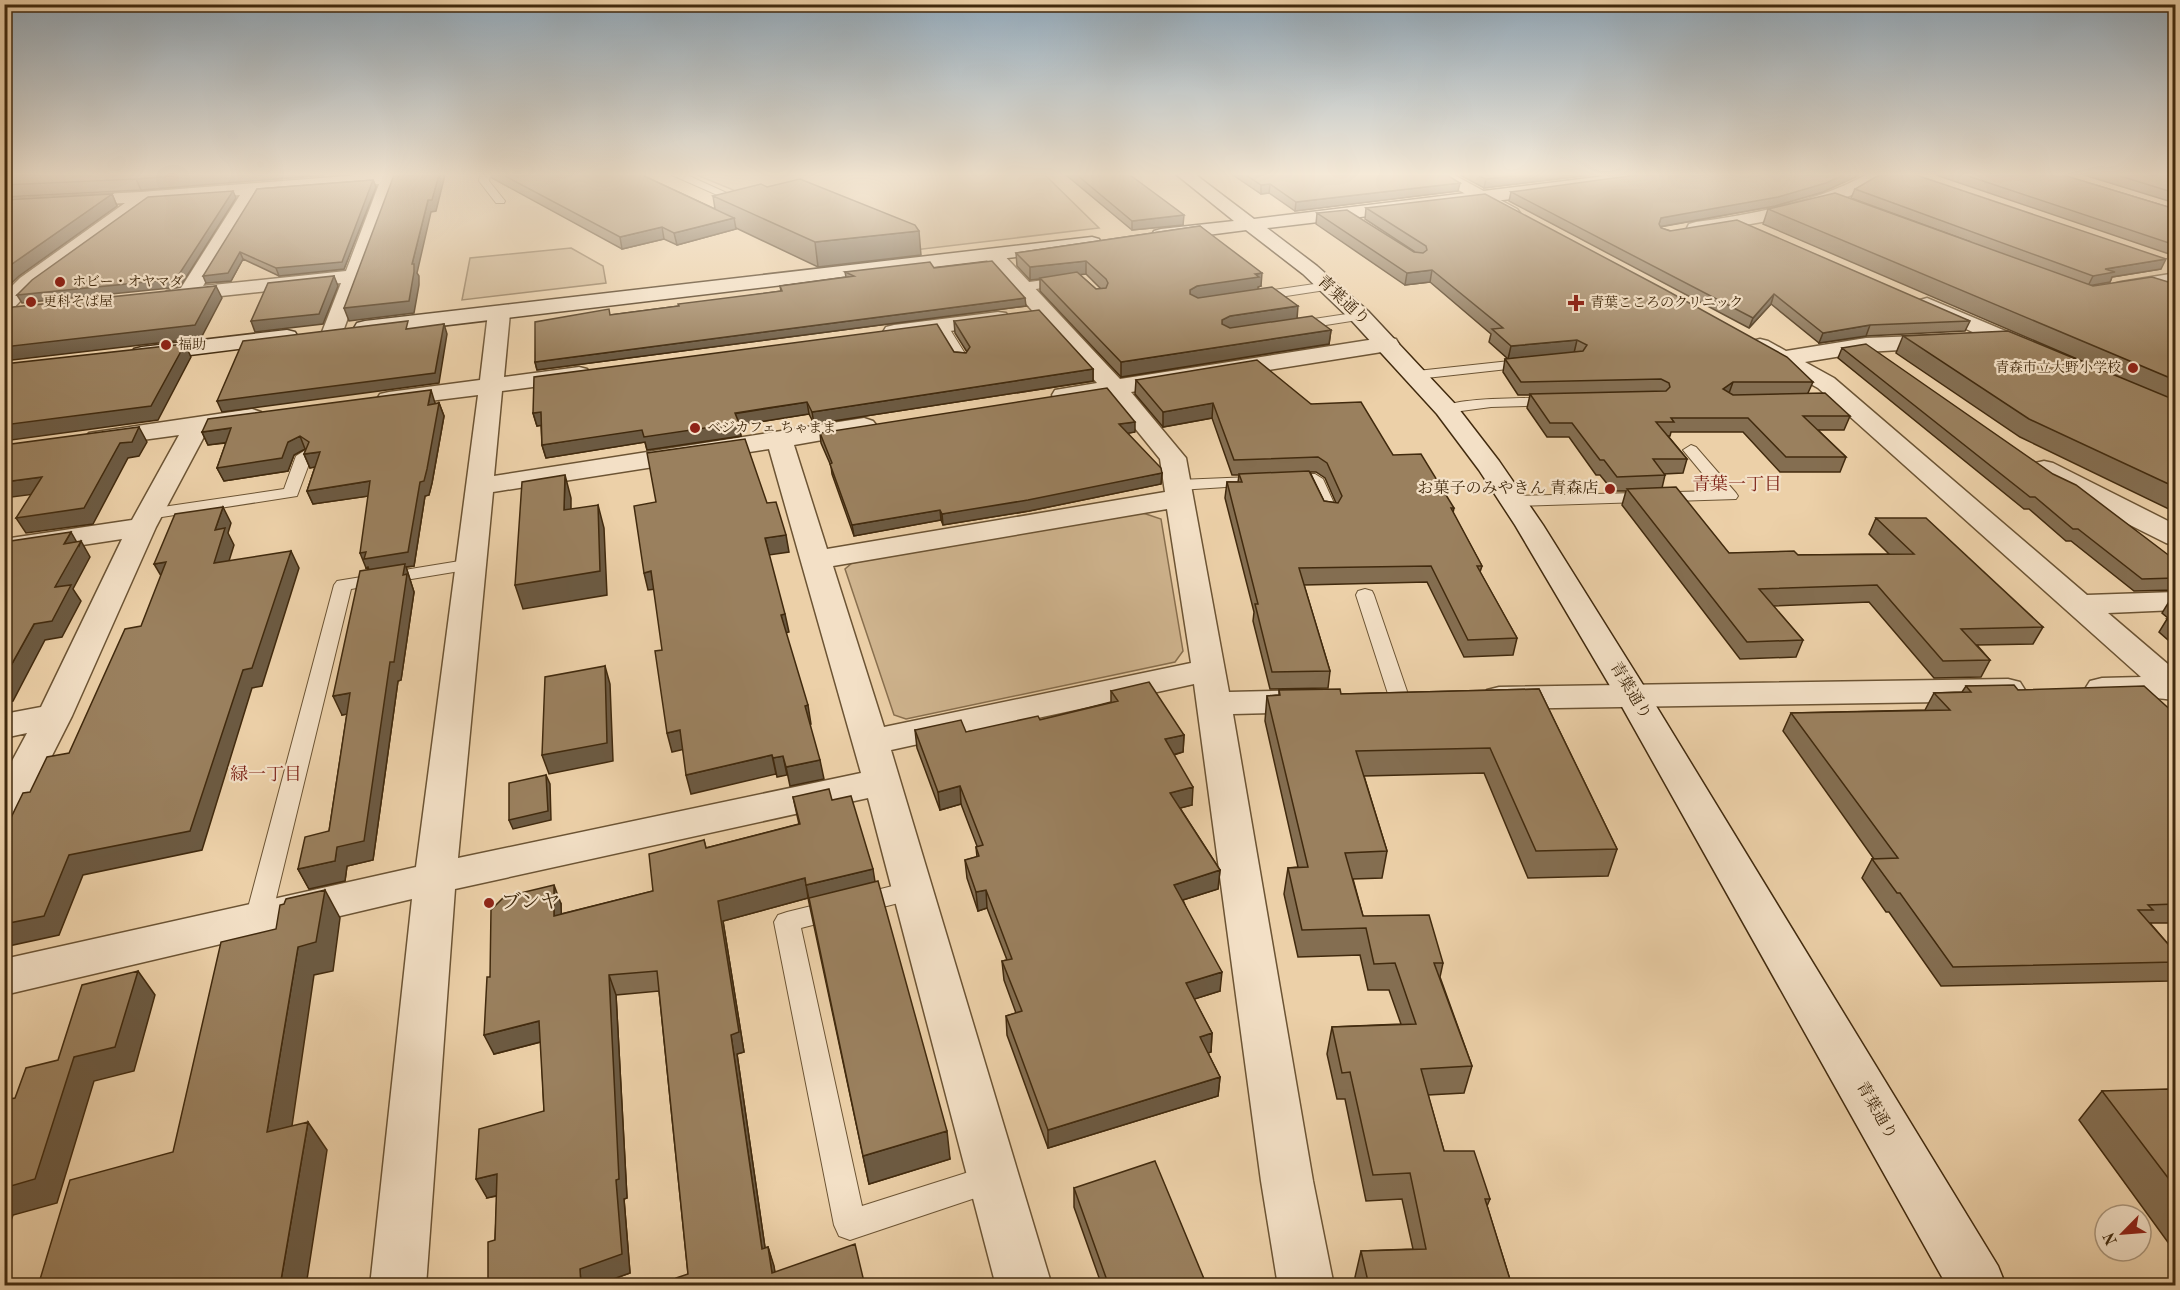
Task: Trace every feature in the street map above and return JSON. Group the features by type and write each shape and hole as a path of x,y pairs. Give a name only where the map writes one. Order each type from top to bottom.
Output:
{"street":[{"path":"4,307 27,282 92,235"},
{"path":"188,293 230,235"},
{"path":"333,332 368,235"},
{"path":"1143,237 1158,235"},
{"name":"青葉通り","path":"1264,235 1328,286 1417,375 1446,409 1512,501 1633,696 1978,1286"},
{"path":"122,357 1108,241"},
{"path":"993,255 1114,387 1173,458 1212,686 1287,1181 1306,1286"},
{"path":"154,297 352,276"},
{"path":"2108,291 2175,279"},
{"path":"1912,298 2048,357"},
{"path":"4,314 27,311"},
{"path":"870,335 1044,312"},
{"path":"398,1286 435,878 499,313"},
{"path":"1741,336 1826,383 1834,401 2081,605 2174,689"},
{"path":"1782,359 1866,345 2005,339"},
{"path":"1033,400 1388,344"},
{"path":"1866,345 1895,365"},
{"path":"362,403 597,371"},
{"path":"73,442 280,414"},
{"path":"481,486 894,422"},
{"path":"4,813 54,716 146,521 198,424"},
{"path":"779,440 877,762 1024,1286"},
{"path":"2020,452 2058,478 2175,537"},
{"path":"815,560 1179,491"},
{"path":"4,548 146,521"},
{"path":"2081,605 2175,601"},
{"path":"4,977 435,878 877,762 1212,686 1354,701 1436,699"},
{"path":"1472,699 2174,689"},
{"path":"4,726 54,716"}],"lane":[{"path":"1022,287 1081,279"},
{"path":"1244,298 1328,286"},
{"path":"1275,329 1360,316"},
{"path":"941,326 962,360"},
{"path":"1417,375 1540,362"},
{"path":"1446,409 1491,404 1574,401"},
{"path":"1512,501 1730,495 1691,450"},
{"path":"146,521 291,493 304,456"},
{"path":"1179,491 1315,479 1330,512"},
{"path":"258,919 343,585 472,564"},
{"path":"1365,595 1400,700"},
{"path":"912,890 787,922 850,1226 994,1178"}],"shaded area":[{"path":"867,235 1038,235 914,250"},
{"path":"571,248 603,266 606,283 462,300 470,258"},
{"path":"1143,513 1161,519 1183,651 1175,662 906,719 894,715 845,569 852,563"}],"building":[{"path":"4,235 53,235 12,264 4,271"},
{"path":"95,235 204,235 176,279 17,295 32,280"},
{"path":"228,235 352,235 342,262 276,268 240,252 228,273 203,276"},
{"path":"371,235 419,235 412,264 414,264 414,272 409,301 344,308"},
{"path":"800,235 879,235 815,242"},
{"path":"1137,235 1212,235 1262,273 1255,274 1259,277 1197,286 1190,290 1190,294 1198,298 1272,287 1298,306 1230,316 1222,320 1222,324 1230,328 1312,316 1331,330 1121,362 1040,278 1077,272 1096,289 1106,288 1108,283 1106,279 1086,261 1030,267 1016,253"},
{"path":"1350,235 1387,235 1414,252 1423,253 1427,250 1426,246 1409,235 1563,235 1787,357 1813,382 1733,382 1723,389 1733,395 1825,393 1850,416 1803,416 1846,457 1786,457 1748,418 1671,418 1674,422 1656,422 1687,459 1653,459 1665,475 1617,477 1604,460 1600,460 1572,423 1550,423 1530,394 1666,391 1670,387 1669,383 1661,379 1521,382 1505,359 1583,351 1587,345 1577,340 1511,346 1492,329 1503,328 1432,270 1407,273"},
{"path":"1594,235 1772,235 1970,321 1870,325 1823,333 1774,294 1753,318"},
{"path":"1830,235 1952,235 2093,286 2152,277 2175,284 2175,380"},
{"path":"1981,235 2095,235 2166,259 2105,269 2115,272 2093,276"},
{"path":"2146,235 2175,235 2175,245"},
{"path":"992,261 1025,298 535,362 535,322 609,309 610,315 679,306 678,304 782,291 780,286 854,276 845,272 930,262 934,268"},
{"path":"334,276 319,314 251,321 268,283"},
{"path":"216,286 195,325 4,347 4,308"},
{"path":"1039,310 1093,369 812,412 807,402 735,413 739,423 644,437 642,430 542,445 541,412 533,413 534,377 937,324 954,352 966,353 970,347 954,321"},
{"path":"408,321 406,329 444,324 435,373 217,401 243,341"},
{"path":"2008,331 2175,400 2175,487 2029,419 1903,336"},
{"path":"185,344 151,406 4,425 4,364"},
{"path":"1866,344 2053,474 2076,485 2175,560 2175,578 2142,579 2078,529 2073,529 2035,497 2030,497 1842,348"},
{"path":"1257,360 1311,404 1361,402 1393,455 1421,454 1454,508 1451,508 1482,566 1477,566 1517,638 1468,640 1431,566 1299,568 1330,671 1272,672 1255,604 1258,604 1227,482 1242,482 1239,474 1309,471 1324,501 1338,503 1342,496 1327,463 1318,457 1234,460 1213,403 1163,412 1136,380"},
{"path":"1107,388 1135,422 1119,424 1161,468 1162,473 1028,500 942,514 940,510 852,525 820,433"},
{"path":"431,390 428,405 439,403 427,469 424,481 420,482 408,552 364,559 366,552 360,553 370,481 307,491 320,452 304,454 309,442 300,436 288,442 282,458 217,468 231,428 202,432 208,419"},
{"path":"139,427 132,442 120,443 84,508 16,518 42,477 4,482 4,445"},
{"path":"745,439 767,503 776,502 786,535 765,538 785,614 781,615 808,705 805,706 820,760 786,767 783,756 773,758 772,755 686,775 680,730 667,733 655,651 662,650 651,571 644,573 634,506 656,502 647,453"},
{"path":"565,475 564,510 598,505 600,571 515,585 522,482"},
{"path":"1676,487 1729,553 1794,551 1798,555 1914,554 1876,518 1926,518 2043,627 1961,629 1990,660 1943,661 1877,585 1759,589 1803,640 1747,642 1627,489"},
{"path":"223,507 215,530 225,528 214,563 291,551 252,668 243,670 190,831 69,855 44,916 4,924 4,832 23,793 30,792 47,757 69,753 125,629 141,626 166,562 154,564 175,514"},
{"path":"71,532 64,544 81,541 55,587 71,585 52,621 34,624 4,678 4,542"},
{"path":"405,564 403,575 407,574 394,662 390,662 364,841 337,847 335,861 298,869 305,837 329,831 350,693 333,696 360,571"},
{"path":"2167,619 2175,619 2175,626"},
{"path":"605,666 607,743 542,755 545,677"},
{"path":"1149,682 1184,735 1165,739 1193,787 1170,793 1220,870 1174,885 1222,972 1186,983 1212,1033 1200,1037 1220,1077 1048,1130 1006,1016 1022,1011 1002,961 1012,959 986,890 976,892 965,860 979,856 976,847 983,845 960,786 938,792 915,730 961,720 966,732 1038,716 1040,720 1118,701 1111,691"},
{"path":"2014,685 2018,690 2144,686 2175,714 2175,904 2148,905 2153,910 2138,910 2175,952 2175,962 1953,967 1900,893 1897,893 1872,859 1898,858 1791,713 1950,710 1934,693 1971,692 1966,686"},
{"path":"1340,689 1341,694 1539,689 1617,849 1536,851 1490,748 1356,751 1387,851 1345,853 1363,916 1429,915 1443,963 1434,963 1472,1066 1421,1069 1444,1151 1474,1151 1490,1199 1485,1199 1512,1286 1369,1286 1361,1251 1426,1249 1410,1173 1373,1175 1350,1072 1342,1073 1332,1027 1416,1024 1395,963 1374,964 1366,928 1302,930 1288,868 1308,867 1267,696 1280,695 1279,690"},
{"path":"546,775 548,811 509,820 509,783"},
{"path":"829,789 832,800 851,796 873,869 806,885 805,878 718,901 739,1032 731,1035 762,1249 768,1247 772,1273 855,1244 865,1286 677,1286 676,1278 688,1274 657,971 609,975 619,1179 616,1180 622,1254 580,1269 581,1286 488,1286 488,1242 495,1240 497,1174 476,1179 479,1129 544,1111 539,1021 484,1035 487,977 490,977 491,910 504,897 554,885 554,916 653,891 649,854 704,840 706,848 800,824 793,797"},
{"path":"878,881 947,1131 863,1156 809,898"},
{"path":"325,890 316,942 298,947 267,1132 308,1122 280,1286 38,1286 70,1180 173,1152 221,942 276,929 280,905 284,904 286,899"},
{"path":"138,971 115,1047 74,1057 35,1179 4,1188 4,1100 15,1098 26,1068 58,1060 82,985"},
{"path":"2168,1089 2175,1099 2175,1187 2102,1091"},
{"path":"1155,1161 1207,1286 1109,1286 1074,1188"}],"place":[{"name":"ホビー・オヤマダ","path":"60,282"},
{"name":"更科そば屋","path":"31,302"},
{"name":"青葉こころのクリニック","path":"1576,303"},
{"name":"福助","path":"166,345"},
{"name":"青森市立大野小学校","path":"2133,368"},
{"name":"ベジカフェ ちゃまま","path":"695,428"},
{"name":"お菓子のみやきん 青森店","path":"1610,489"},
{"name":"ブンヤ","path":"489,903"}],"district":[{"name":"青葉一丁目","path":"1737,485"},
{"name":"緑一丁目","path":"266,775"}]}
